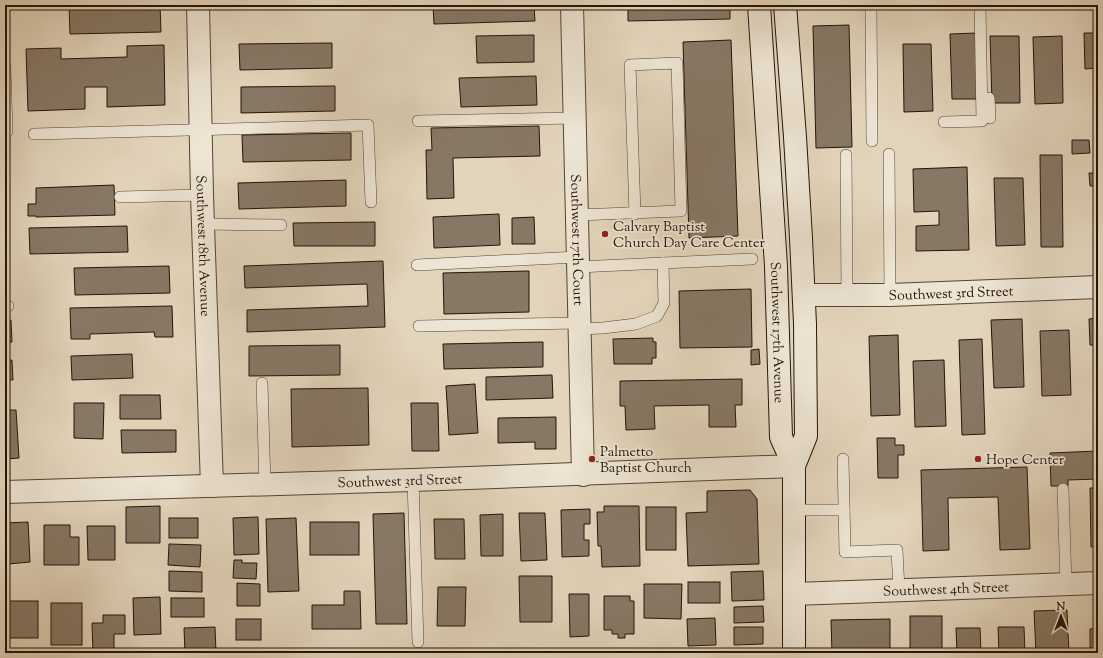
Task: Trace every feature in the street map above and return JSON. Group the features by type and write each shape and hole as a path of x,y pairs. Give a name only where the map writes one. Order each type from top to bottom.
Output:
{"street":[{"name":"Southwest 18th Avenue","path":"198,5 202,195 212,486"},
{"name":"Southwest 17th Court","path":"572,5 582,475"},
{"path":"760,14 766,14 774,8 784,5"},
{"name":"Southwest 17th Avenue","path":"784,5 795,137 804,295 806,436 794,466 794,653"},
{"name":"Southwest 17th Avenue","path":"760,14 776,266 781,437 794,466"},
{"path":"776,266 792,289 804,295"},
{"name":"Southwest 3rd Street","path":"804,295 890,295 1098,288"},
{"name":"Southwest 3rd Street","path":"5,492 582,475 794,466"},
{"name":"Southwest 4th Street","path":"794,594 1098,583"}],"lane":[{"path":"871,5 872,141"},
{"path":"944,122 982,121 980,5"},
{"path":"986,5 990,118"},
{"path":"577,215 635,214 681,211 677,63 630,65 635,214"},
{"path":"5,67 7,132 5,132"},
{"path":"418,121 575,118"},
{"path":"34,134 368,125 371,202"},
{"path":"889,154 890,295"},
{"path":"846,155 847,295"},
{"path":"120,197 202,195"},
{"path":"203,224 281,225"},
{"path":"417,265 578,262 663,263 752,259"},
{"path":"419,326 579,326 600,329 636,324 657,316 664,303 663,263"},
{"path":"262,384 265,485"},
{"path":"843,459 845,552 897,550 899,590"},
{"path":"413,480 418,642"},
{"path":"1063,489 1066,584"},
{"path":"794,510 844,510"}],"building":[{"path":"69,5 160,5 161,32 70,34"},
{"path":"433,5 534,5 535,21 434,24"},
{"path":"628,5 730,5 730,19 628,21"},
{"path":"849,25 852,147 816,148 813,26"},
{"path":"977,33 978,99 952,99 950,34"},
{"path":"1084,33 1098,33 1098,68 1085,69"},
{"path":"534,35 534,62 477,63 476,36"},
{"path":"990,36 1019,36 1020,103 992,103"},
{"path":"1062,36 1063,103 1035,104 1033,37"},
{"path":"731,40 738,236 689,238 683,42"},
{"path":"332,43 332,68 240,70 239,44"},
{"path":"903,44 931,44 933,111 904,112"},
{"path":"164,45 165,105 107,107 107,87 85,87 85,109 28,111 26,49 61,48 61,59 127,57 127,46"},
{"path":"536,76 537,105 461,107 459,78"},
{"path":"335,86 335,111 241,113 241,87"},
{"path":"539,126 540,156 453,158 454,198 427,199 426,150 432,150 431,128"},
{"path":"351,133 351,160 243,162 242,135"},
{"path":"1072,140 1089,140 1090,153 1072,154"},
{"path":"1040,155 1062,155 1063,247 1041,247"},
{"path":"1095,159 1098,159 1098,186 1090,186 1089,173 1095,173"},
{"path":"967,167 969,250 916,251 916,226 939,225 939,211 914,212 913,169"},
{"path":"994,178 1023,178 1025,245 996,246"},
{"path":"346,180 346,206 239,209 238,183"},
{"path":"114,185 115,215 28,216 28,204 36,204 36,188"},
{"path":"499,214 500,245 434,248 433,217"},
{"path":"534,217 535,244 512,244 512,218"},
{"path":"375,222 375,246 294,246 293,223"},
{"path":"127,226 128,252 30,254 29,228"},
{"path":"383,261 385,327 247,332 247,310 368,306 367,284 245,288 244,266"},
{"path":"169,266 170,293 75,295 74,268"},
{"path":"529,271 529,312 444,314 443,273"},
{"path":"751,289 752,347 680,348 679,291"},
{"path":"172,306 173,337 155,337 154,332 90,334 90,339 71,339 70,308"},
{"path":"1098,318 1098,345 1090,345 1089,319"},
{"path":"1022,319 1024,387 994,388 991,320"},
{"path":"5,320 11,320 12,342 5,342"},
{"path":"1069,330 1071,395 1042,396 1040,331"},
{"path":"898,335 900,415 871,416 869,336"},
{"path":"653,338 653,342 656,342 656,358 652,358 652,364 614,364 613,339"},
{"path":"982,339 985,434 962,435 959,340"},
{"path":"543,342 543,367 444,369 443,344"},
{"path":"340,345 340,375 249,376 249,346"},
{"path":"759,349 760,364 751,365 751,350"},
{"path":"132,354 133,378 72,380 71,356"},
{"path":"12,360 13,380 5,380 5,361"},
{"path":"944,360 946,426 915,427 913,361"},
{"path":"552,375 553,398 486,400 486,377"},
{"path":"742,379 742,405 735,405 736,427 709,427 709,405 654,406 655,429 626,430 625,406 620,406 620,381"},
{"path":"475,384 478,433 449,435 446,386"},
{"path":"368,388 369,445 292,447 291,389"},
{"path":"120,395 160,395 161,419 120,419"},
{"path":"74,403 104,403 103,439 74,438"},
{"path":"411,403 438,403 439,451 412,451"},
{"path":"5,410 16,410 19,458 5,459"},
{"path":"556,417 556,449 535,449 535,442 498,443 498,418"},
{"path":"121,430 176,430 176,452 122,453"},
{"path":"877,438 895,438 895,445 904,445 904,455 898,455 898,478 878,478"},
{"path":"1098,451 1098,479 1068,480 1068,486 1051,486 1050,453"},
{"path":"1027,467 1030,549 1000,550 998,497 948,498 949,550 923,551 921,470"},
{"path":"1090,488 1098,488 1098,547 1091,547"},
{"path":"750,490 757,499 759,564 688,566 686,513 707,512 707,491"},
{"path":"160,506 160,543 126,543 126,507"},
{"path":"604,506 639,506 640,566 602,567 601,546 598,546 597,512 604,512"},
{"path":"646,507 676,507 676,550 646,550"},
{"path":"590,509 590,524 584,524 584,540 589,540 589,556 562,557 561,510"},
{"path":"404,513 407,624 376,624 373,514"},
{"path":"519,513 545,513 547,560 521,561"},
{"path":"503,514 503,556 481,556 480,515"},
{"path":"258,517 259,554 234,555 233,518"},
{"path":"169,518 198,518 198,538 169,538"},
{"path":"296,518 299,591 268,592 266,519"},
{"path":"434,519 464,519 465,559 435,559"},
{"path":"28,522 30,562 8,564 6,523"},
{"path":"310,522 359,522 359,555 310,555"},
{"path":"44,525 70,525 70,537 79,537 79,565 44,565"},
{"path":"87,526 115,526 115,560 88,560"},
{"path":"169,544 201,545 200,567 168,565"},
{"path":"234,560 242,560 242,563 257,563 256,579 233,578"},
{"path":"169,571 202,572 202,592 169,591"},
{"path":"763,571 764,600 732,601 731,572"},
{"path":"519,576 552,576 552,622 520,622"},
{"path":"688,582 720,582 720,603 688,603"},
{"path":"237,583 260,584 260,606 237,606"},
{"path":"644,584 682,584 681,619 644,618"},
{"path":"438,587 466,587 465,626 437,626"},
{"path":"344,591 360,591 361,629 312,629 312,605 344,605"},
{"path":"569,594 589,594 589,636 570,637"},
{"path":"604,596 630,596 630,601 634,601 634,634 625,634 625,638 618,638 618,634 612,634 612,630 604,630"},
{"path":"160,597 161,634 134,635 133,598"},
{"path":"171,598 204,598 204,617 171,617"},
{"path":"5,601 38,601 38,638 5,638"},
{"path":"51,603 82,603 82,645 51,645"},
{"path":"763,606 764,622 734,623 734,607"},
{"path":"1067,610 1069,653 1036,653 1034,611"},
{"path":"103,615 125,615 125,634 114,634 114,653 93,653 92,623 103,623"},
{"path":"910,616 942,616 942,653 910,653"},
{"path":"715,618 716,645 688,646 687,619"},
{"path":"236,619 261,619 261,640 236,640"},
{"path":"890,619 890,653 832,653 831,620"},
{"path":"215,627 216,653 185,653 184,628"},
{"path":"734,627 763,627 763,644 734,645"},
{"path":"998,627 1024,627 1025,653 999,653"},
{"path":"956,628 980,628 981,653 957,653"},
{"path":"1098,628 1098,653 1090,653 1090,629"}],"place":[{"name":"Calvary Baptist Church Day Care Center","path":"605,234"},
{"name":"Palmetto Baptist Church","path":"592,459"},
{"name":"Hope Center","path":"978,459"}]}
